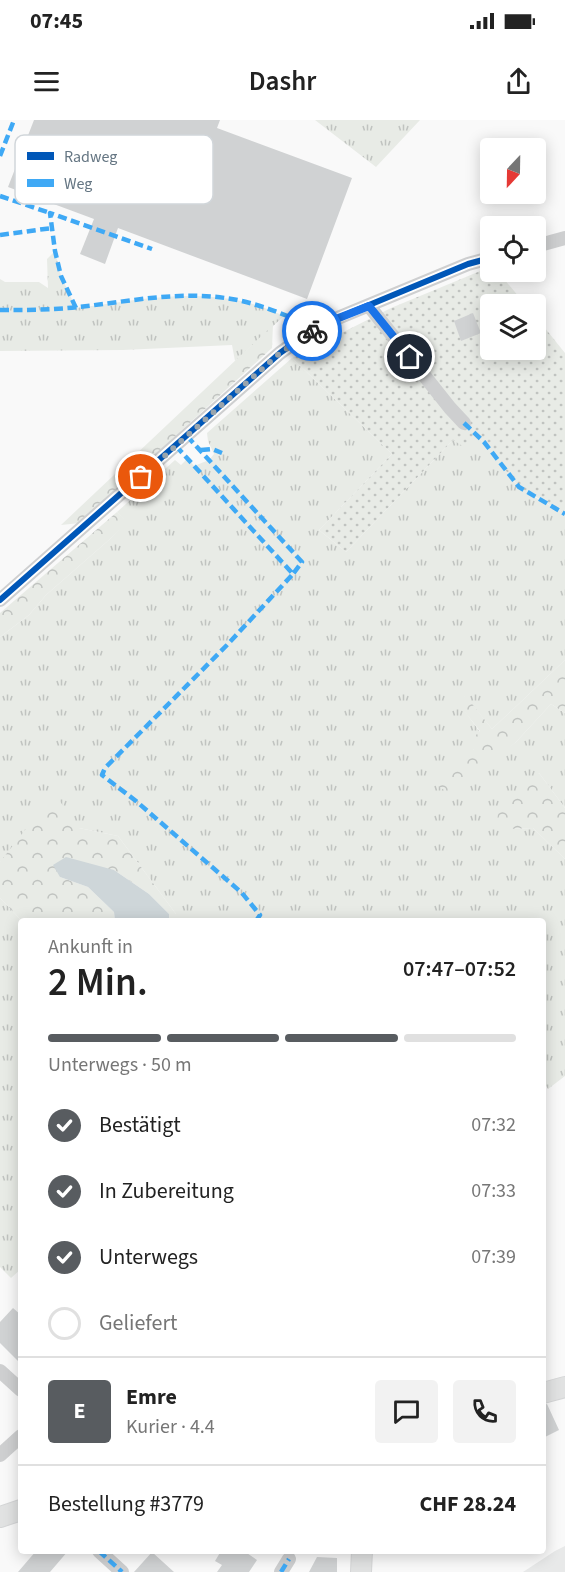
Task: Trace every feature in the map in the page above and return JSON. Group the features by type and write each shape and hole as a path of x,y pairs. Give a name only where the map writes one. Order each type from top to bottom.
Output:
{"street":[{"path":"546,243 565,238"},
{"path":"0,600 280,353 316,327 480,261"},
{"path":"369,306 464,423"},
{"path":"0,1371 18,1387"},
{"path":"546,1392 565,1387"},
{"path":"0,1455 18,1439"},
{"path":"0,1517 18,1511"},
{"path":"102,1554 122,1572"},
{"path":"361,1572 362,1554"},
{"path":"281,1572 289,1559"}],"shaded area":[{"path":"66,857 114,870 149,894 169,914 169,918 115,918 114,912 88,887 60,877 53,865"},
{"path":"565,1546 565,1572 523,1572 555,1551"}],"green space":[{"path":"315,120 420,120 376,167"},
{"path":"55,251 61,276 76,308 158,297 200,296 247,302 284,316 235,361 232,345 123,350 0,351 0,279 5,282 39,282 48,288 47,259"},
{"path":"480,271 480,282 506,282 517,294 480,294 480,360 546,360 546,329 565,353 565,514 519,487 478,436 464,447 453,440 346,552 319,530 392,454 292,358 391,308"},
{"path":"273,325 272,348 80,523 61,525"},
{"path":"292,358 392,454 319,530 346,552 453,440 478,436 513,481 533,496 565,514 565,660 492,729 465,696 461,706 480,732 462,782 516,742 551,704 565,713 565,808 539,773 510,829 533,828 565,859 565,1076 548,1089 546,1086 546,918 176,918 176,914 118,836 79,828 0,862 0,637 29,615 46,595 110,539 126,522 117,512 175,460 181,465 188,458 194,466 209,460 214,454 207,433"},
{"path":"117,512 127,522 46,595 29,615 0,637 0,613"},
{"path":"565,660 565,713 551,704 516,742 468,784 462,782 449,793 436,785 474,749 470,741 480,731 460,706 465,695 492,729"},
{"path":"539,773 565,808 565,859 533,828 510,829 497,820 498,813"},
{"path":"54,793 79,828 118,836 176,914 176,918 169,918 169,914 149,894 114,870 60,877 88,887 114,912 115,918 19,918 0,898 0,862"},
{"path":"0,898 19,918 18,1272 11,1278 0,1267"}],"building":[{"path":"34,120 220,120 217,128 352,178 307,299 118,228 105,264 80,254 94,219 54,204 213,204 213,135 28,135"},
{"path":"15,169 15,190 8,187"},
{"path":"473,313 480,333 461,341 454,321"},
{"path":"13,1308 18,1312 18,1361 0,1343 0,1322"},
{"path":"546,1404 559,1430 546,1436"},
{"path":"33,1554 65,1554 50,1572 18,1572"},
{"path":"150,1554 154,1554 174,1572 134,1572"},
{"path":"219,1554 248,1554 257,1560 249,1572 217,1572 222,1565 215,1561"},
{"path":"317,1557 337,1558 337,1572 309,1572"}],"marked path":[{"path":"0,156 14,120"},
{"path":"0,196 15,201"},
{"path":"24,204 50,213"},
{"path":"76,308 61,276 50,213 152,249"},
{"path":"0,235 52,228"},
{"path":"0,310 58,309 151,298 207,296 248,303 316,327"},
{"path":"464,423 484,442 519,487 565,514"},
{"path":"187,436 302,562 293,574"},
{"path":"176,446 293,574 227,645 105,768 102,775 136,801 242,893 260,915 258,918"},
{"path":"201,450 212,449 222,453"},
{"path":"102,1554 122,1572"},
{"path":"281,1572 289,1559"}],"cycle path":[{"path":"0,600 280,353 316,327 480,261"}],"way so far":[{"path":"141,477 280,353 312,331"}],"route":[{"path":"312,331 316,327 369,306 410,357"}]}
